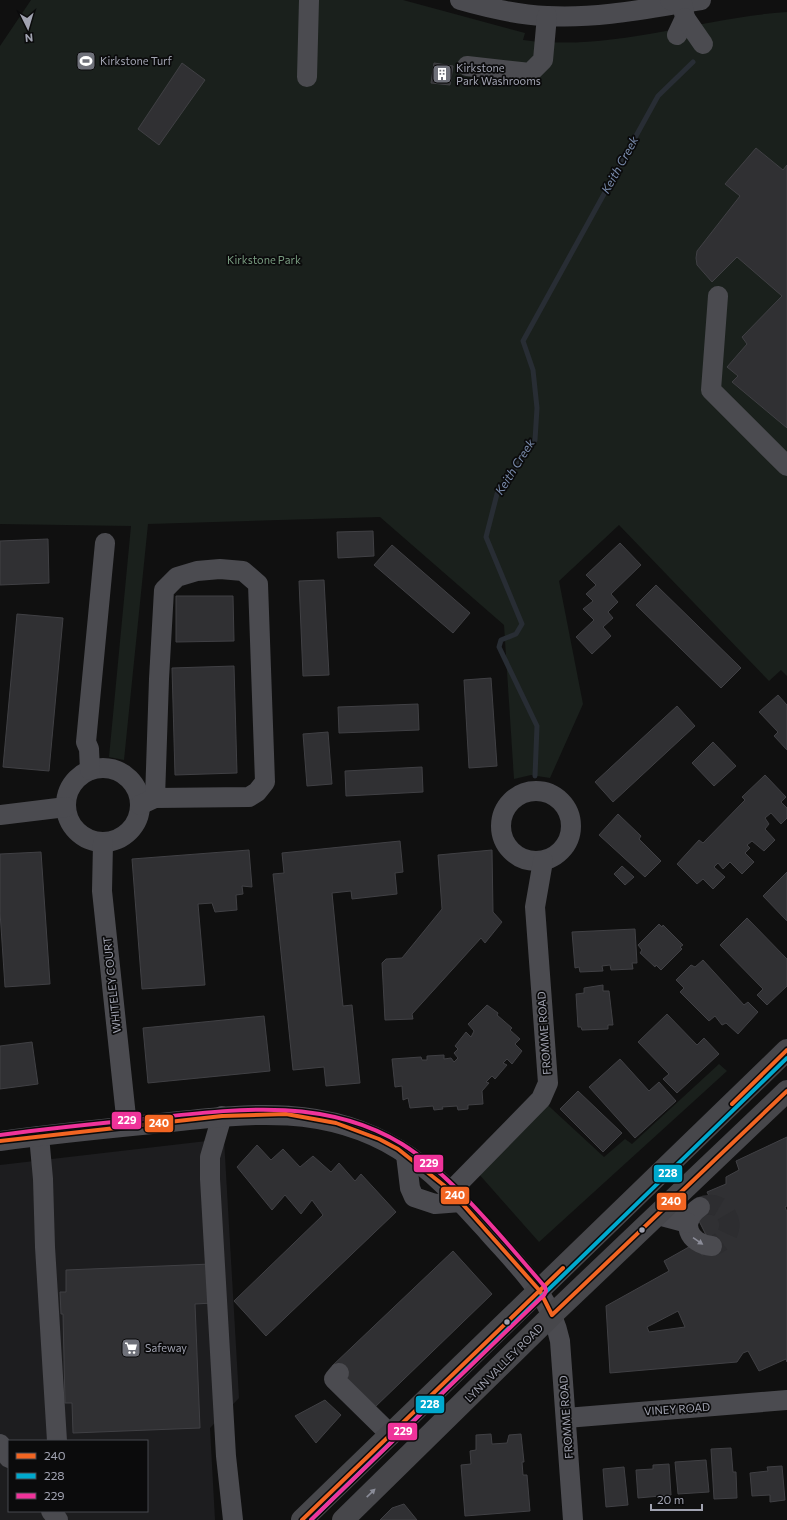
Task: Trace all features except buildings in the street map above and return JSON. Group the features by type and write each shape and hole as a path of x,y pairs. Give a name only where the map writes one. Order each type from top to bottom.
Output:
{"main road":[{"path":"302,1520 787,1050"},
{"name":"LYNN VALLEY ROAD","path":"343,1520 552,1315 787,1090"}],"street":[{"path":"307,76 309,0"},
{"path":"460,0 520,14 547,16 583,16 619,13 678,14 701,0"},
{"path":"678,14 703,44"},
{"path":"467,66 530,73 542,60 547,16"},
{"path":"718,296 711,390 787,466"},
{"path":"90,770 89,749 86,742 105,543"},
{"path":"90,770 75,781 68,792 66,807 71,825 80,834 93,841 103,843 117,840 130,832 148,801 159,679 164,590 177,577 197,571 220,569 243,571 258,584 264,782 257,792 249,797 148,801 129,779 119,772 105,768 90,770"},
{"path":"0,815 66,807"},
{"name":"WHITELEY COURT","path":"103,843 102,891 127,1126"},
{"name":"FROMME ROAD","path":"456,1197 541,1099 548,1083 535,907 543,861"},
{"name":"FROMME ROAD","path":"0,1141 222,1116 269,1113 309,1117 356,1130 379,1139 406,1155 456,1197 540,1291 552,1315 560,1341 573,1520"},
{"path":"222,1116 210,1157 210,1179 226,1456 234,1520"},
{"path":"39,1136 43,1179 45,1255 57,1440"},
{"path":"406,1155 410,1188 414,1197 435,1204 456,1197"},
{"path":"700,1207 694,1211 688,1223 689,1230 697,1242 703,1245 712,1246"},
{"path":"658,1215 688,1223"},
{"path":"339,1373 334,1379 391,1435"},
{"name":"VINEY ROAD","path":"566,1418 787,1400"},
{"path":"0,1444 8,1456"},
{"path":"52,1512 58,1520"}],"shaded area":[{"path":"224,1139 239,1398 210,1428 215,1520 0,1520 0,1165"}],"green space":[{"name":"Kirkstone Park","path":"31,0 403,0 525,33 523,40 557,42 590,42 623,38 754,15 787,12 787,676 781,670 769,681 619,525 559,581 583,704 550,778 531,775 514,779 504,625 380,517 148,524 124,760 109,757 131,526 0,524 0,46"},
{"path":"719,1064 727,1071 539,1242 470,1164 539,1097 604,1157 625,1139 632,1144"}],"waterway":[{"name":"Keith Creek","path":"535,776 537,726 499,647 501,640 516,634 522,624 486,537 497,494 535,440 537,408 533,370 523,341 658,96 693,62"}],"tunnel":[{"path":"700,1207 710,1205 718,1207 724,1212 728,1219 729,1227 727,1234 722,1241 712,1246"}],"transit line":[{"name":"240","path":"732,1104 787,1050"},
{"name":"228","path":"311,1520 787,1058"},
{"name":"240","path":"0,1141 222,1116 286,1114 336,1123 379,1139 398,1149 451,1191 540,1291 552,1315 787,1091"},
{"name":"229","path":"0,1135 184,1115 248,1110 280,1110 312,1113 343,1119 373,1129 402,1144 421,1157 459,1191 545,1287 546,1291 544,1295 311,1520"},
{"name":"240","path":"302,1520 563,1268"}],"place":[{"name":"Kirkstone Turf","path":"86,61"},
{"name":"Kirkstone Park Washrooms","path":"442,74"},
{"name":"Safeway","path":"131,1348"}]}
